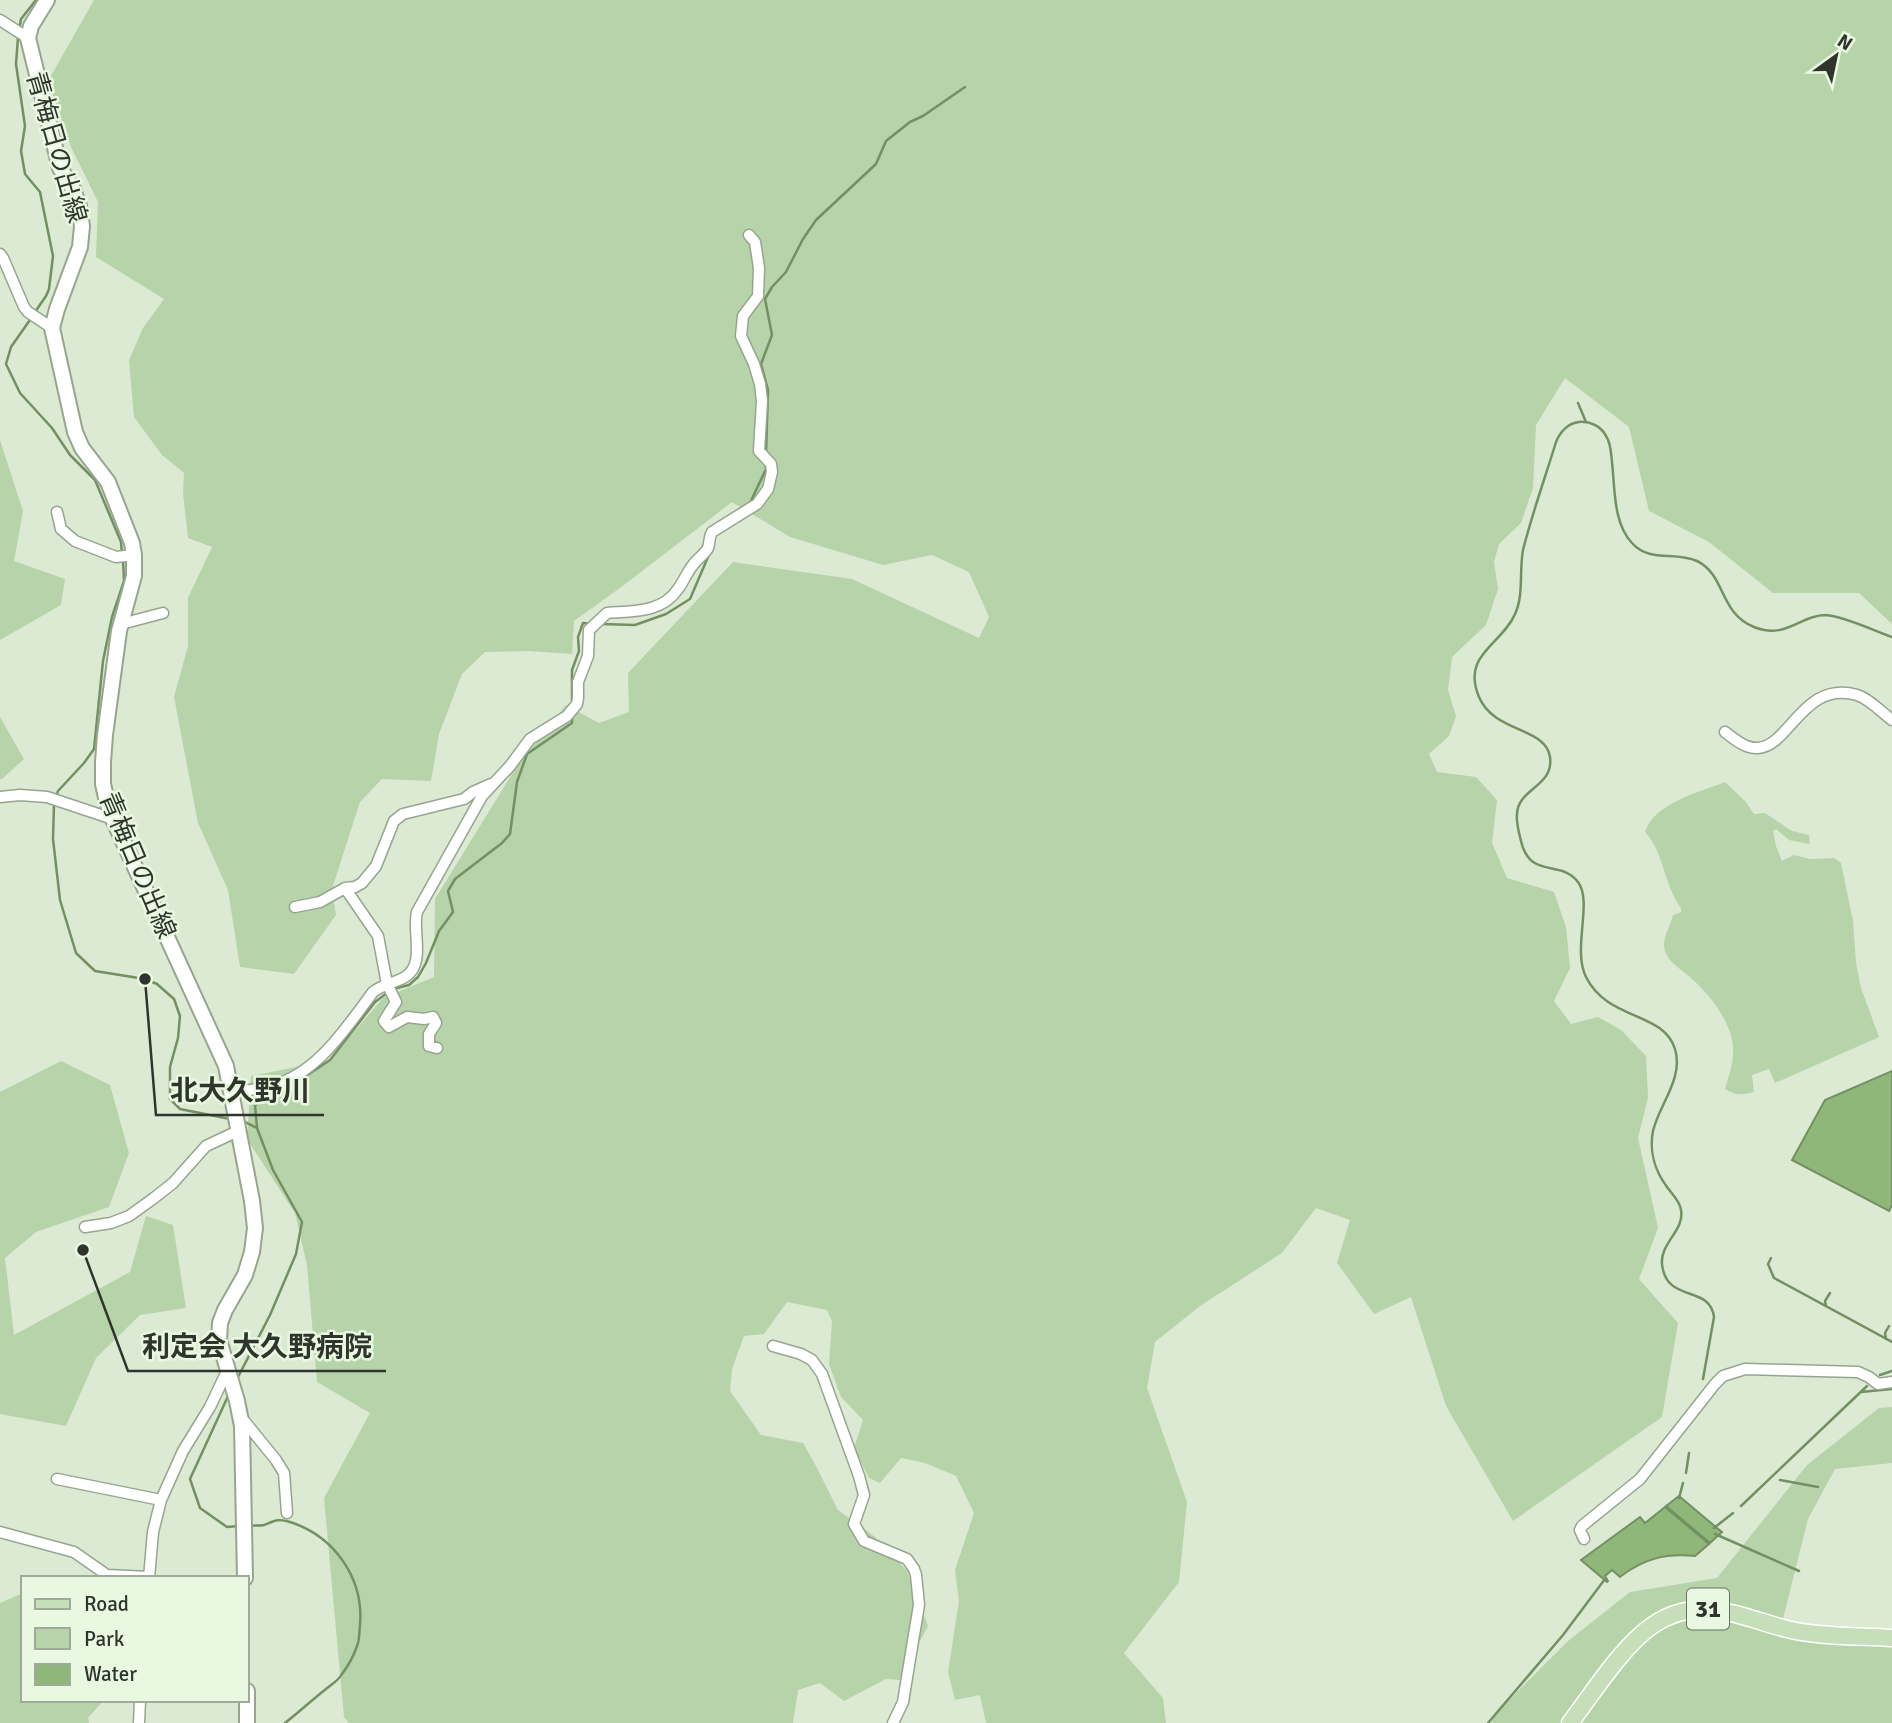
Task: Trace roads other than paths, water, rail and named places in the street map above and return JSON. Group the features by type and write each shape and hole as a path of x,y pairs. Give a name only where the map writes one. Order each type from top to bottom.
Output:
{"main road":[{"name":"青梅日の出線","path":"47,0 26,37 60,168 73,190 82,226 80,247 52,328 75,432 82,448 108,482 132,542 134,576 121,624 103,762 105,793 113,819 226,1066 252,1201 255,1228 252,1252 245,1275 225,1310 220,1324 219,1340 240,1415 244,1455 245,1576"},
{"name":"31","path":"1570,1723 1631,1644 1651,1626 1687,1610 1713,1609 1792,1630 1892,1638"},
{"path":"247,1702 247,1723"}],"street":[{"path":"0,20 26,37"},
{"path":"231,1093 281,1083 305,1069 335,1041 373,992 407,976 414,967 417,948 417,912 482,796 530,740 567,716 577,704 578,682 588,656 589,630 607,613 623,614 668,601 708,547 712,532 757,504 768,489 771,464 759,451 762,401 760,384 741,336 743,316 758,296 759,268 755,242 749,235"},
{"path":"0,254 24,307 52,328"},
{"path":"57,512 61,529 68,536 96,551 116,557 131,555"},
{"path":"121,624 163,613"},
{"path":"1725,732 1756,749 1767,746 1808,706 1838,694 1858,695 1892,720"},
{"path":"295,907 320,902 345,888 362,883 376,866 394,821 403,814 464,799 495,782"},
{"path":"0,797 20,795 49,798 113,819"},
{"path":"345,888 378,936 387,984 396,1002 383,1021 389,1027 407,1017 433,1017 436,1023 429,1034 429,1046 437,1048"},
{"path":"85,1227 111,1223 129,1216 173,1183 206,1146 236,1122"},
{"path":"774,1346 812,1360 822,1374 864,1495 854,1524 864,1541 907,1559 914,1569 919,1605 902,1702 893,1723"},
{"path":"1584,1539 1580,1531 1582,1526 1640,1479 1723,1377 1745,1369 1759,1368 1858,1372 1878,1384 1892,1382"},
{"path":"149,1576 153,1532 161,1500 183,1451 210,1407 231,1382"},
{"path":"240,1415 284,1473 287,1513"},
{"path":"57,1479 161,1500"},
{"path":"0,1532 74,1552 107,1574 128,1576"},
{"path":"139,1723 140,1702"}],"water":[{"path":"1892,1071 1892,1205 1889,1211 1792,1160 1825,1100"},
{"path":"1679,1496 1722,1532 1710,1543 1666,1506"},
{"path":"1665,1507 1709,1544 1695,1556 1674,1555 1655,1559 1620,1577 1612,1570 1605,1576 1607,1582 1581,1560 1640,1517 1645,1523"}],"waterway":[{"path":"19,30 21,19 36,0"},
{"path":"18,37 16,64 25,126 21,151 25,174 40,192 53,256 49,289 35,312"},
{"path":"766,453 768,390 761,364 772,335 765,299 786,272 816,220 876,164 886,141 910,122 965,87"},
{"path":"32,317 11,347 6,364 20,393 52,428 70,455 95,480 121,542 122,554"},
{"path":"1578,403 1586,422"},
{"path":"1703,1379 1714,1317 1711,1307 1705,1300 1671,1285 1662,1264 1662,1256 1679,1224 1681,1210 1659,1174 1652,1146 1656,1121 1674,1081 1677,1060 1675,1049 1669,1037 1659,1028 1608,1001 1586,977 1581,953 1584,901 1578,882 1563,871 1531,861 1525,853 1517,824 1519,805 1547,775 1550,757 1539,740 1507,724 1486,709 1479,697 1475,670 1485,651 1509,625 1518,607 1523,550 1556,442 1565,429 1579,422 1595,425 1608,439 1618,515 1621,526 1632,543 1647,553 1688,558 1706,567 1734,613 1743,621 1754,627 1775,631 1826,615 1892,637"},
{"path":"738,510 750,503 766,469 766,463"},
{"path":"601,624 635,625 666,614 690,599 708,554"},
{"path":"123,560 124,581 112,617 103,661 94,749 58,791 54,804 53,839 60,900 76,953 95,971 145,979 157,984 174,999 180,1016 178,1038 170,1067 170,1099 180,1109 230,1119"},
{"path":"572,705 572,670 579,651 578,637 583,623 591,624"},
{"path":"393,989 409,985 418,977 426,963 439,931 453,912 448,891 455,879 510,834 517,782 527,754 572,723 572,715"},
{"path":"257,1127 255,1106 264,1095 297,1082 330,1060 375,1002 387,993"},
{"path":"237,1379 270,1315 296,1254 302,1222 273,1170 257,1128 243,1121"},
{"path":"1771,1258 1768,1264 1774,1278 1892,1342"},
{"path":"1826,1306 1825,1301 1830,1293"},
{"path":"1886,1339 1885,1333 1889,1326"},
{"path":"1880,1375 1892,1371"},
{"path":"1741,1506 1867,1386"},
{"path":"1861,1392 1892,1389"},
{"path":"229,1394 190,1479 200,1508 227,1527 238,1526"},
{"path":"1686,1473 1689,1453"},
{"path":"1780,1480 1818,1487"},
{"path":"1679,1498 1683,1483"},
{"path":"1714,1528 1733,1513"},
{"path":"248,1526 282,1520 320,1537 343,1561 357,1591 360,1608 359,1636 351,1660 337,1681 285,1723"},
{"path":"1715,1534 1799,1571"},
{"path":"1488,1723 1563,1635 1605,1579"}],"place":[{"name":"北大久野川","path":"145,979"},
{"name":"利定会 大久野病院","path":"83,1250"}]}
